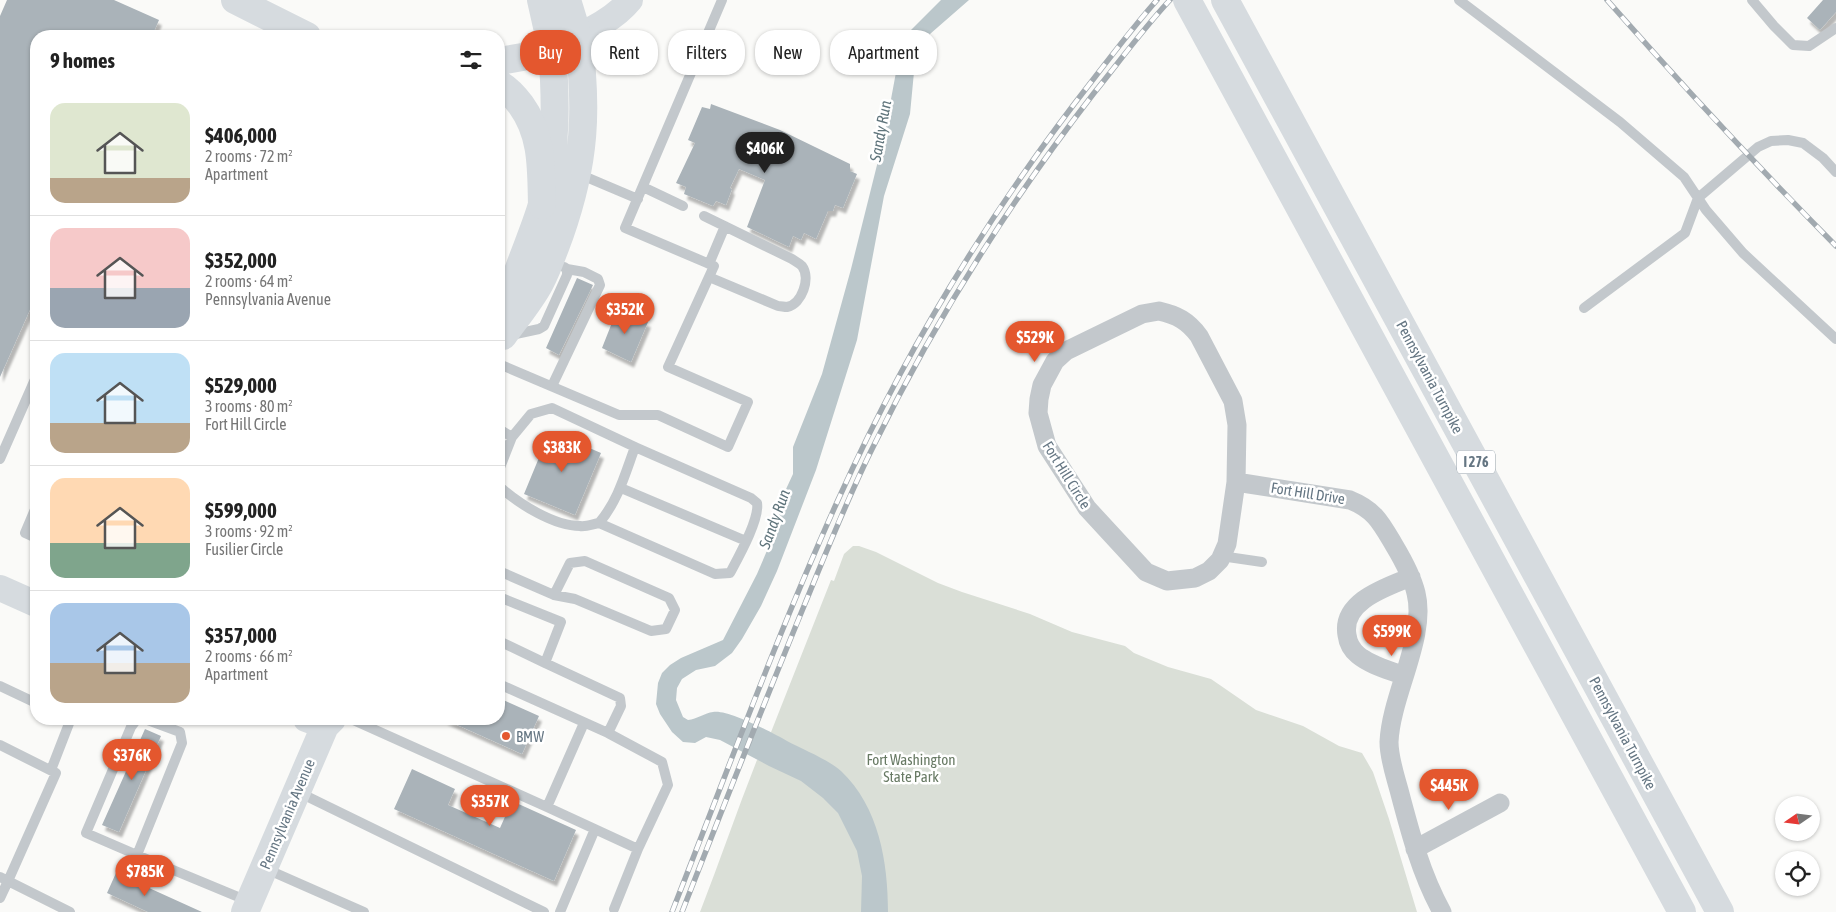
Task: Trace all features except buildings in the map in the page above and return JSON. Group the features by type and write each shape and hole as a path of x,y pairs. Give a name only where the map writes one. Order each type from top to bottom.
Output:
{"main road":[{"path":"235,0 295,30"},
{"path":"541,0 548,30"},
{"path":"567,0 576,30"},
{"path":"581,34 612,17 630,0"},
{"name":"I 276","path":"1187,0 1682,912"},
{"name":"Pennsylvania Turnpike","path":"1228,6 1720,912"},
{"path":"505,60 520,57"},
{"path":"505,335 540,284 559,264 569,208 578,173 584,113 581,65"},
{"path":"505,323 516,275 537,224 542,205 554,141 553,75"},
{"path":"505,88 511,93 524,110 538,139 541,163 542,205"},
{"path":"0,588 30,601"},
{"name":"Pennsylvania Avenue","path":"247,907 297,791 320,725"}],"street":[{"name":"Fort Hill Circle","path":"1159,311 1177,315 1193,328 1233,401 1237,425 1236,482 1227,544 1222,556 1210,571 1195,578 1167,581 1155,577 1146,572 1087,508 1047,446 1038,413 1042,385 1056,361 1066,351 1142,314 1159,311"},
{"name":"Fort Hill Drive","path":"1236,482 1350,500 1361,505 1378,518 1411,577 1417,595 1418,623 1393,716 1389,743 1390,759 1415,849 1427,881 1442,912"},
{"path":"1404,676 1364,659 1357,654 1349,644 1346,631 1347,623 1354,609 1368,596 1411,577"},
{"path":"1415,849 1500,803"}],"lane":[{"path":"505,366 619,415 658,415 728,447 748,402 668,367 714,266 625,228 722,0"},
{"path":"1459,0 1620,122 1684,177 1706,210 1743,253 1836,339"},
{"path":"1752,0 1793,45 1809,46 1836,28"},
{"path":"1584,308 1685,233 1698,198 1758,147 1771,141 1788,140 1803,143 1823,158 1836,172"},
{"path":"578,173 638,199"},
{"path":"643,187 682,206"},
{"path":"704,216 792,259 803,267 806,278 802,293 794,303 787,307 778,306 709,277"},
{"path":"709,264 725,226"},
{"path":"552,386 600,285 598,279 584,272 559,264"},
{"path":"0,459 30,391"},
{"path":"505,455 512,437 531,414 552,408 751,498 757,503 758,510 746,541 730,573 715,574 599,524 580,526 555,521 516,501 505,491"},
{"path":"505,433 512,437"},
{"path":"599,524 609,512 621,488 635,447"},
{"path":"621,488 746,541"},
{"path":"30,521 25,533 30,535"},
{"path":"1222,556 1262,562"},
{"path":"505,574 554,596 575,599 651,631 666,629 675,610 669,598 585,561 570,563 554,596"},
{"path":"505,599 561,622 546,663"},
{"path":"505,644 620,698 621,706 608,733"},
{"path":"0,686 30,700"},
{"path":"505,687 608,733 662,762 668,784 638,849 614,909"},
{"path":"547,807 584,722"},
{"path":"50,770 68,725"},
{"path":"132,725 86,834 137,855 247,907"},
{"path":"137,855 182,743 180,732 161,725"},
{"path":"364,725 638,849"},
{"path":"0,745 56,773 4,879 0,898"},
{"path":"297,791 544,912"},
{"path":"560,912 595,829"},
{"path":"264,868 352,910 364,912"},
{"path":"4,879 70,912"}],"green space":[{"name":"Fort Washington State Park","path":"853,546 859,546 876,552 938,583 962,592 1030,614 1072,632 1125,646 1134,653 1168,667 1211,679 1256,710 1303,726 1339,746 1362,753 1373,772 1417,912 700,912 742,798 757,760 760,760 831,580 834,581 844,554"}],"shaded area":[{"path":"941,0 969,0 935,30 911,30"},
{"path":"895,75 914,75 910,114 884,196 857,340 816,470 777,571 761,606 742,639 732,653 715,666 696,670 682,679 677,688 676,700 683,717 688,720 713,712 729,714 830,763 841,771 854,785 873,818 879,836 888,893 888,912 861,912 862,876 857,851 838,813 823,798 801,781 720,740 706,737 695,743 683,742 672,732 656,704 658,683 662,673 670,665 681,658 723,640 757,574 775,532 775,513 793,474 793,447 822,374 884,137"}],"railway":[{"path":"672,912 794,602 838,500 892,388 954,281 1021,177 1057,126 1157,0"},
{"path":"682,912 837,526 863,467 921,354 974,264 1032,177 1094,93 1170,0"},
{"path":"1607,0 1777,186 1836,246"}],"place":[{"name":"BMW","path":"506,736"}],"water label":[{"name":"Sandy Run","path":"880,131"},
{"name":"Sandy Run","path":"774,519"}]}
